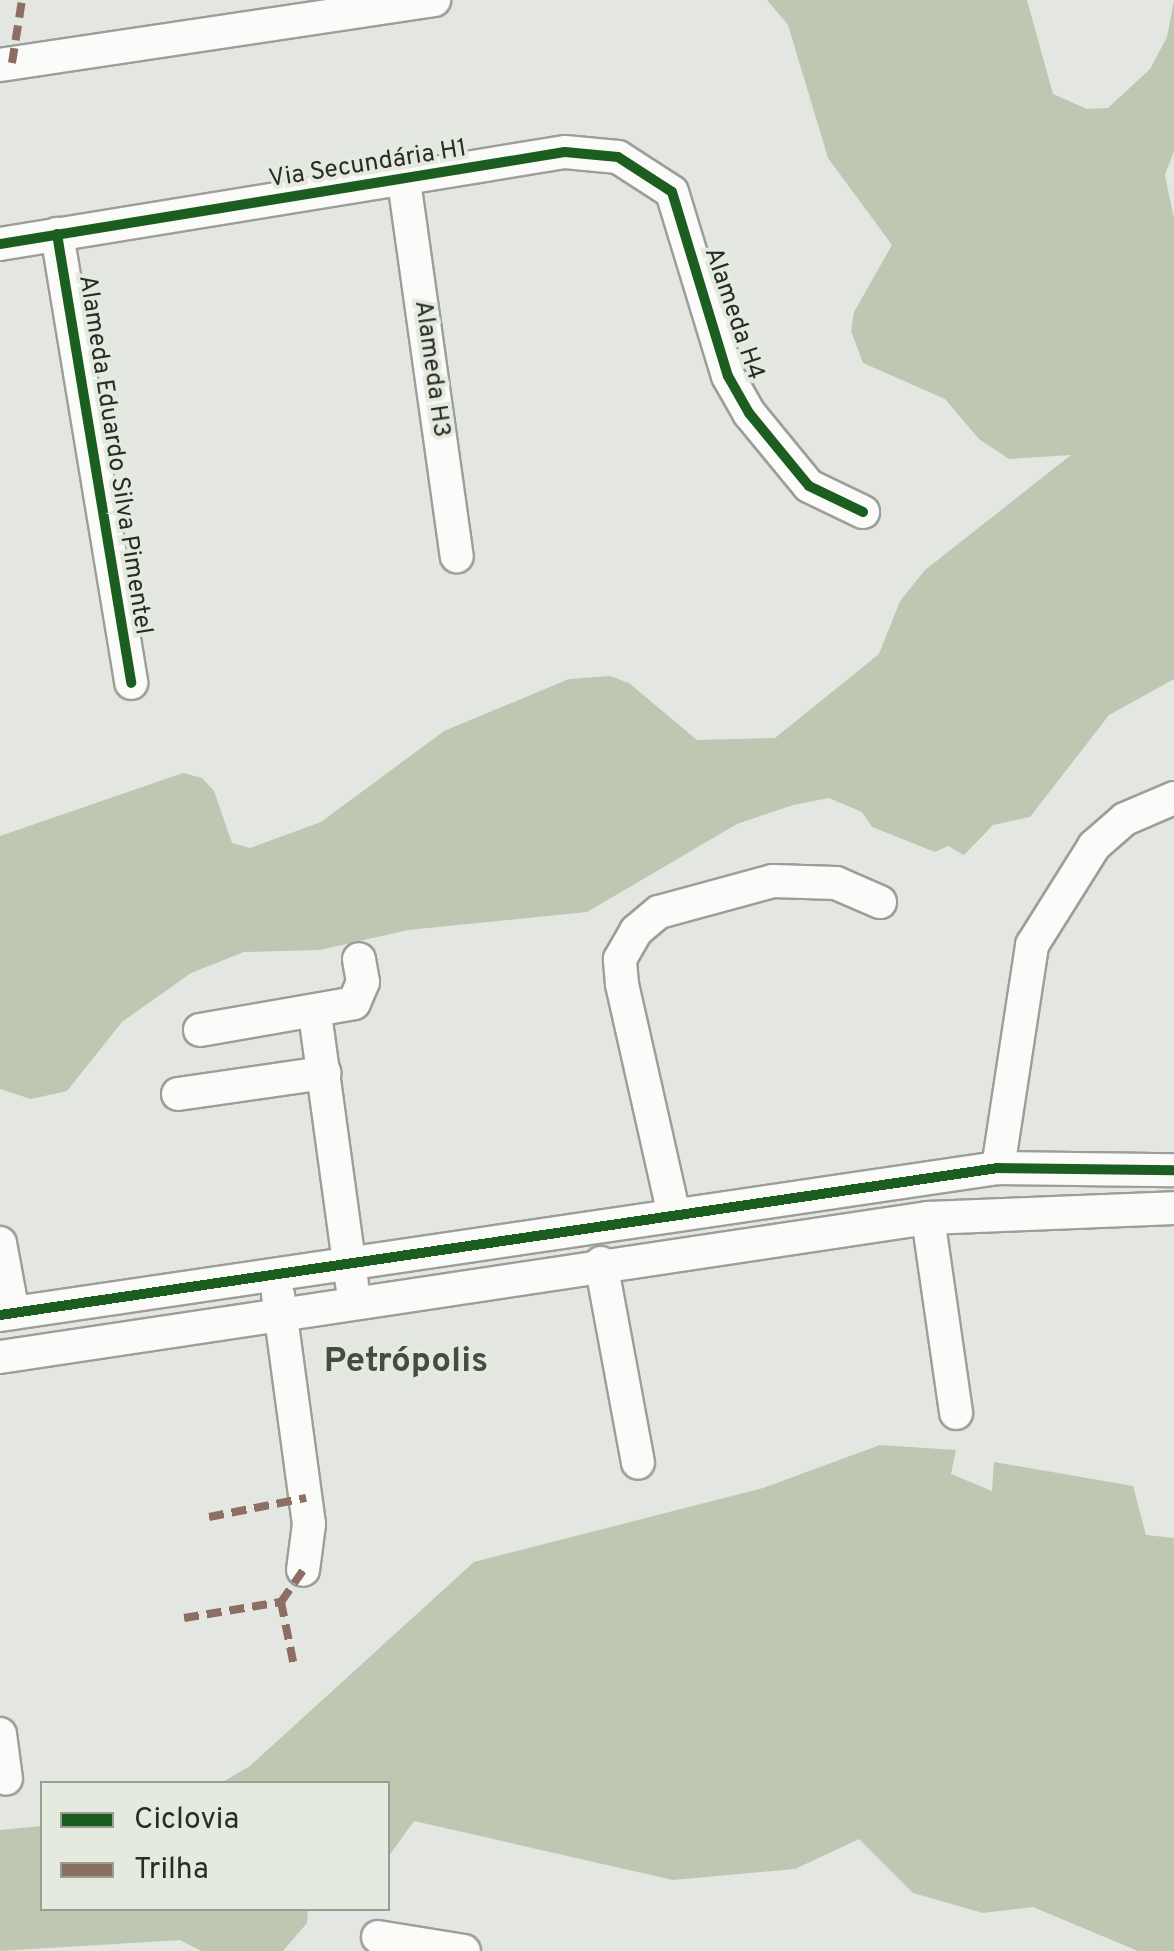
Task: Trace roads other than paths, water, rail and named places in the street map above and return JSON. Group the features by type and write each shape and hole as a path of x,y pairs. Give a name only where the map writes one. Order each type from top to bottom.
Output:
{"street":[{"path":"0,65 434,0"},
{"name":"Via Secundária H1","path":"0,244 565,152"},
{"name":"Alameda H4","path":"565,152 618,157 672,192 728,376 749,413 809,486 864,512"},
{"name":"Alameda H3","path":"404,181 457,556"},
{"name":"Alameda Eduardo Silva Pimentel","path":"57,234 132,683"},
{"path":"998,1168 1032,945 1094,846 1125,819 1174,798"},
{"path":"674,1215 622,984 620,960 636,930 659,912 773,880 836,883 880,902"},
{"path":"200,1030 315,1014 354,1003 362,982 359,959"},
{"path":"315,1014 355,1303"},
{"path":"178,1094 324,1073"},
{"path":"0,1243 6,1314 998,1168 1174,1170"},
{"path":"0,1357 282,1316 602,1262 928,1218 1174,1208"},
{"path":"928,1218 956,1413"},
{"path":"602,1262 638,1464"},
{"path":"276,1276 310,1524 303,1570"},
{"path":"0,1734 6,1779"},
{"path":"378,1938 464,1951"}],"district":[{"name":"Petrópolis","path":"406,1362"}]}
